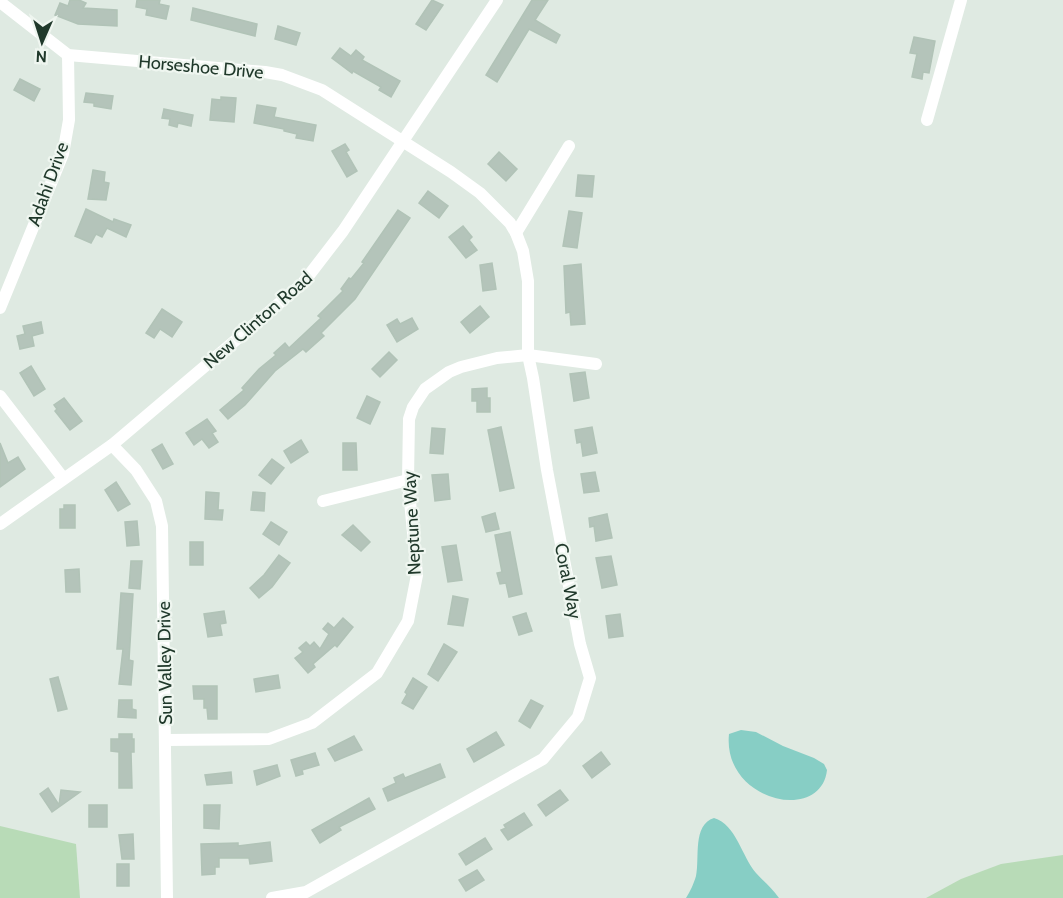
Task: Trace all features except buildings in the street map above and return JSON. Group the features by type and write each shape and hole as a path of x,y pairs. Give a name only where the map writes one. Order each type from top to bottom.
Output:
{"street":[{"name":"New Clinton Road","path":"0,524 112,445 303,283 344,231 497,0"},
{"path":"927,120 961,0"},
{"path":"0,2 68,55"},
{"name":"Horseshoe Drive","path":"68,55 282,75 322,90 403,141"},
{"name":"Adahi Drive","path":"0,308 63,154 69,120 68,55"},
{"name":"Coral Way","path":"272,898 306,892 543,759 578,717 590,678 580,644 528,356 528,281 523,251 510,223 480,193 403,141"},
{"path":"516,233 569,146"},
{"name":"Neptune Way","path":"166,740 269,739 312,723 376,673 408,621 417,575 408,480 409,419 413,407 425,389 461,367 497,358 528,356 596,364"},
{"path":"0,396 63,478"},
{"name":"Sun Valley Drive","path":"112,445 136,470 156,501 162,526 167,898"},
{"path":"322,501 408,480"}],"green space":[{"path":"0,826 76,844 80,898 0,898"},
{"path":"1063,855 1063,898 926,898 961,879 1001,864"}],"water":[{"path":"741,730 756,732 824,764 827,770 821,787 808,797 792,800 773,797 755,789 741,775 731,757 729,734"},
{"path":"714,818 722,821 728,827 756,873 779,898 686,898 696,876 698,843 702,827"}]}
